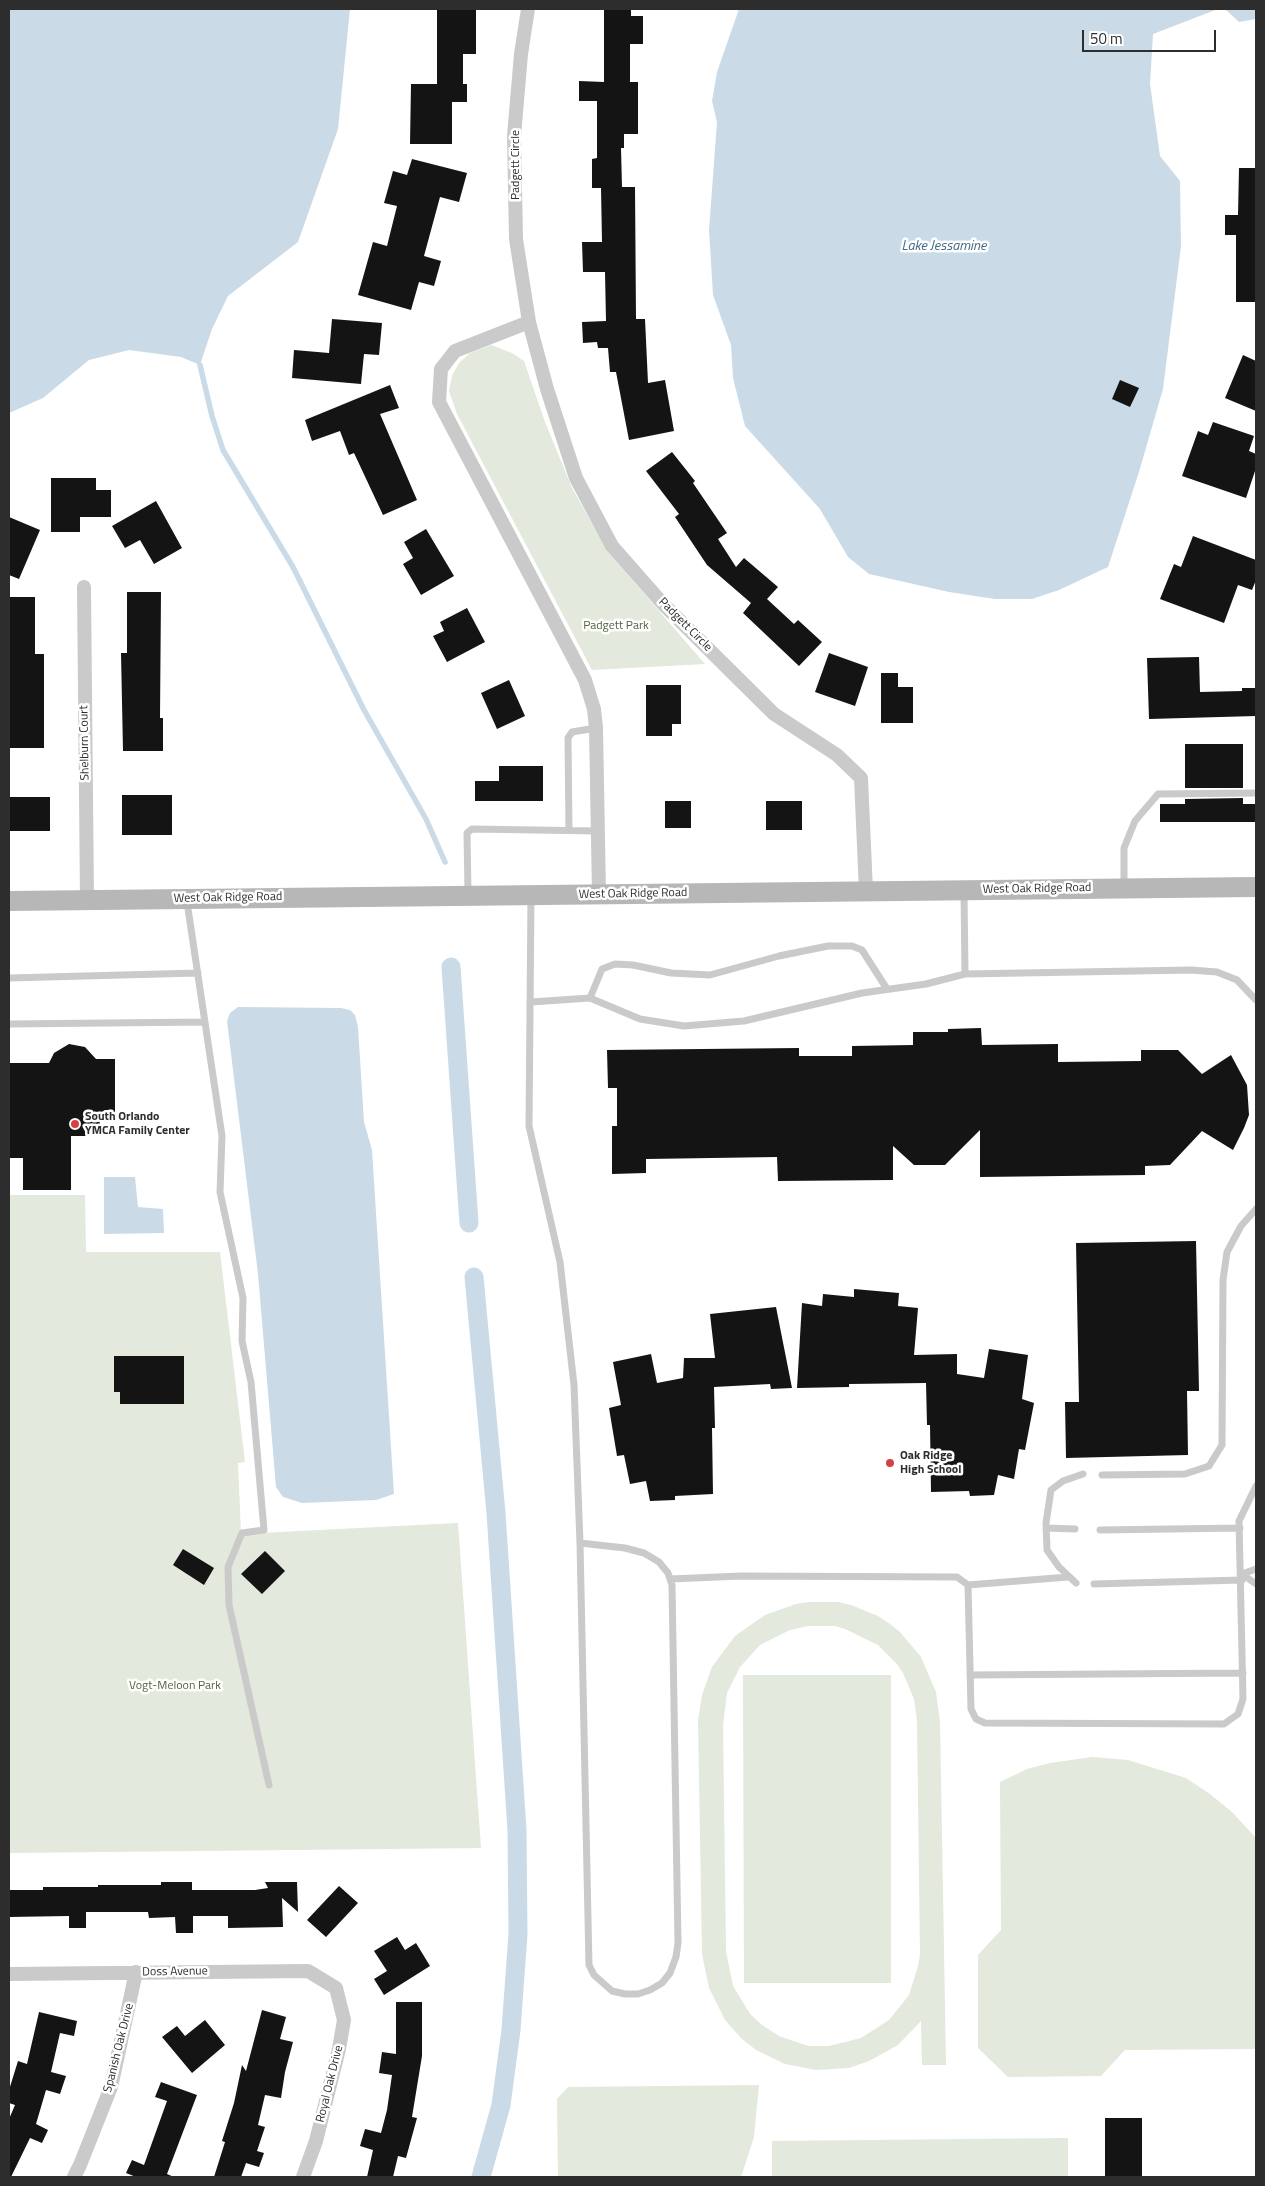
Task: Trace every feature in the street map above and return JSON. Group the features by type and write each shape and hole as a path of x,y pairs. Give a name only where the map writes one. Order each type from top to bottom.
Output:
{"main road":[{"name":"West Oak Ridge Road","path":"9,901 1256,887"}],"street":[{"name":"Padgett Circle","path":"528,9 521,54 514,136 516,239 529,322 547,389 576,478 612,546 663,604 774,714 837,755 861,778 866,891"},
{"path":"529,322 455,351 441,369 439,402 585,680 594,709 596,728 599,895"},
{"name":"Shelburn Court","path":"84,587 87,900"},
{"name":"Doss Avenue","path":"9,1974 308,1970 336,1988"},
{"name":"Spanish Oak Drive","path":"74,2177 111,2086 136,1972"},
{"name":"Royal Oak Drive","path":"303,2177 316,2140 339,2049 344,2020 336,1988"}],"lane":[{"path":"569,830 568,738 572,732 596,728"},
{"path":"1124,888 1124,848 1135,821 1158,794 1256,794"},
{"path":"468,896 467,833 472,829 598,831"},
{"path":"964,890 965,974"},
{"path":"531,896 529,1126 560,1262 574,1385 580,1544 588,1958 594,1975 602,1984 612,1991 638,1994 662,1983 670,1973 676,1957 678,1943 672,1595 670,1579 668,1573 659,1562 644,1553 625,1548 580,1544"},
{"path":"186,899 222,1136 220,1192 243,1298 242,1341 251,1382 264,1530 242,1533 228,1567 229,1605 269,1786"},
{"path":"590,998 602,970 614,964 633,965 671,973 710,974 779,956 836,946 852,946 862,950 887,989"},
{"path":"531,1002 590,998 640,1019 684,1026 744,1021 796,1007 887,989 926,984 965,974 1113,971 1217,972 1237,980 1256,1000"},
{"path":"9,978 198,973"},
{"path":"9,1024 205,1022"},
{"path":"1102,1475 1185,1474 1209,1466 1222,1445 1223,1280 1227,1252 1241,1226 1256,1209"},
{"path":"1076,1584 1058,1568 1047,1550 1047,1528 1051,1490 1063,1481 1083,1474"},
{"path":"968,1585 972,1709 976,1719 985,1724 1224,1724 1238,1714 1243,1700 1242,1577 1239,1521 1256,1486"},
{"path":"1047,1528 1075,1529"},
{"path":"1100,1530 1240,1528"},
{"path":"1094,1584 1242,1577 1256,1569"},
{"path":"670,1579 741,1576 957,1577 968,1585 1068,1577"},
{"path":"1242,1577 1256,1584"},
{"path":"970,1675 1243,1673"}],"green space":[{"name":"Padgett Park","path":"491,345 512,353 524,361 545,422 572,488 608,552 705,664 592,670 457,414 449,391 452,376 459,363 470,353"},
{"name":"Vogt-Meloon Park","path":"9,1195 85,1195 86,1252 220,1252 245,1462 238,1463 241,1534 458,1523 481,1848 9,1853"},
{"path":"838,1602 878,1616 900,1632 921,1657 936,1692 940,1721 946,2065 922,2065 921,2021 898,2045 869,2061 849,2068 816,2070 785,2064 756,2050 742,2039 725,2020 709,1988 702,1954 698,1720 702,1695 712,1667 735,1636 765,1615 796,1604","holes":["808,1626 835,1626 878,1645 897,1664 914,1699 917,1721 920,1955 909,1995 889,2020 861,2038 829,2046 808,2046 779,2036 762,2025 750,2014 733,1986 726,1951 723,1726 727,1693 740,1667 760,1645 790,1630"]},
{"path":"743,1675 891,1675 891,1983 744,1983"},
{"path":"1092,1757 1128,1760 1186,1778 1210,1794 1233,1813 1256,1838 1256,2049 1125,2050 1101,2076 1008,2077 978,2048 978,1955 1001,1930 1000,1782 1027,1769 1050,1763"},
{"path":"759,2085 754,2137 741,2177 558,2177 557,2099 568,2087"},
{"path":"1068,2138 1068,2177 772,2177 772,2141"}],"water":[{"path":"9,9 350,9 338,129 298,242 228,296 212,329 200,365 181,357 129,350 89,360 43,398 9,413"},
{"name":"Lake Jessamine","path":"739,9 1218,9 1153,34 1150,84 1160,156 1180,181 1181,246 1163,389 1139,472 1108,567 1059,590 1032,599 995,599 949,592 869,574 848,557 820,509 745,426 733,378 731,345 713,295 709,230 717,122 712,101 717,72"},
{"path":"1225,9 1256,9 1256,19 1239,22"},
{"path":"238,1007 341,1008 350,1010 355,1015 358,1027 364,1122 372,1150 394,1494 376,1500 302,1503 283,1497 276,1487 258,1274 227,1021 230,1013"},
{"path":"104,1177 135,1177 138,1207 163,1209 164,1233 104,1234"}],"building":[{"path":"437,9 476,9 476,54 463,54 463,84 467,84 467,102 452,102 452,144 410,144 411,84 437,84"},
{"path":"604,9 631,9 631,16 643,16 643,44 630,44 630,82 638,82 638,134 624,134 624,148 621,148 622,187 635,187 636,319 645,319 648,383 665,380 674,431 629,440 616,372 610,372 608,348 598,348 597,342 583,343 582,322 606,321 605,272 583,272 582,242 602,242 601,188 592,188 592,159 597,158 597,101 579,101 579,81 604,82"},
{"path":"412,159 467,173 459,202 440,197 424,256 441,261 434,286 419,282 411,310 358,295 373,242 387,246 397,206 384,203 393,171 407,175"},
{"path":"1239,168 1256,168 1256,302 1236,302 1236,235 1225,235 1225,215 1238,215"},
{"path":"332,319 382,323 379,355 364,354 361,384 292,378 294,350 329,353"},
{"path":"1243,355 1256,361 1256,411 1225,398"},
{"path":"1120,380 1139,388 1130,407 1112,399"},
{"path":"390,385 399,408 380,414 417,500 383,515 354,453 349,455 340,431 312,441 305,420"},
{"path":"1213,422 1254,436 1249,451 1256,454 1256,468 1246,498 1182,476 1198,431 1208,435"},
{"path":"672,452 695,481 693,483 727,533 718,539 736,567 744,558 778,587 767,599 794,624 798,620 822,642 799,666 743,613 751,603 707,565 675,517 679,514 646,471"},
{"path":"51,478 96,478 96,490 111,490 111,517 80,517 80,532 51,532"},
{"path":"156,501 182,548 154,564 140,540 125,548 112,526"},
{"path":"9,517 40,530 19,579 9,575"},
{"path":"426,529 454,576 421,595 403,564 413,558 404,542"},
{"path":"1193,536 1256,560 1256,580 1252,590 1238,585 1224,623 1160,599 1174,564 1181,567"},
{"path":"127,592 161,592 160,718 163,718 163,751 123,751 121,653 127,653"},
{"path":"9,597 35,597 35,654 44,654 44,748 9,748"},
{"path":"467,608 485,642 447,662 433,636 444,631 440,622"},
{"path":"829,653 868,667 855,706 815,692"},
{"path":"1199,657 1200,692 1242,691 1242,688 1256,688 1256,716 1149,719 1147,658"},
{"path":"881,673 898,673 898,687 913,687 913,723 881,723"},
{"path":"509,680 525,716 497,729 481,693"},
{"path":"646,685 681,685 681,724 672,724 672,736 646,736"},
{"path":"1185,744 1243,744 1243,788 1185,788"},
{"path":"499,766 543,766 543,801 475,801 475,781 499,781"},
{"path":"122,795 172,795 172,835 122,835"},
{"path":"9,797 50,797 50,831 9,831"},
{"path":"1243,798 1243,804 1256,804 1256,822 1160,822 1160,804 1185,804 1185,799"},
{"path":"665,801 691,801 691,828 665,828"},
{"path":"766,801 802,801 802,830 766,830"},
{"path":"981,1028 982,1045 1058,1044 1058,1062 1141,1061 1141,1050 1178,1050 1202,1074 1231,1055 1247,1085 1249,1115 1233,1150 1202,1131 1170,1165 1145,1166 1145,1175 980,1177 980,1130 945,1165 914,1165 893,1146 893,1180 778,1181 777,1157 646,1159 646,1173 612,1174 612,1126 617,1126 617,1088 608,1088 607,1050 799,1048 799,1056 852,1056 852,1046 913,1045 913,1032 948,1032 948,1029"},
{"path":"69,1044 85,1047 96,1059 115,1059 115,1120 100,1120 100,1136 71,1136 71,1190 23,1190 23,1158 9,1158 9,1063 49,1063 54,1053"},
{"path":"1196,1241 1199,1391 1187,1391 1188,1455 1066,1458 1065,1402 1079,1402 1076,1243"},
{"path":"854,1289 899,1293 898,1306 918,1308 914,1355 957,1354 957,1374 984,1378 989,1349 1028,1355 1022,1399 1034,1403 1025,1450 1019,1449 1014,1479 998,1475 994,1495 970,1496 969,1491 931,1492 930,1425 927,1425 926,1383 849,1384 849,1387 797,1388 802,1303 822,1306 823,1294 854,1297"},
{"path":"776,1307 792,1388 771,1389 770,1384 714,1387 715,1428 712,1428 713,1494 675,1496 675,1500 650,1501 646,1481 630,1484 624,1455 617,1456 609,1408 621,1405 613,1362 651,1354 657,1383 683,1378 684,1358 715,1358 710,1314"},
{"path":"114,1356 184,1356 184,1404 120,1404 120,1392 114,1392"},
{"path":"183,1549 214,1568 204,1585 173,1565"},
{"path":"265,1551 285,1571 262,1594 241,1574"},
{"path":"161,1882 192,1882 192,1890 255,1890 268,1888 265,1882 297,1882 298,1912 282,1898 283,1927 228,1928 228,1916 193,1916 193,1933 176,1933 175,1917 149,1918 148,1912 86,1912 86,1928 69,1928 69,1916 9,1917 9,1890 43,1890 43,1887 98,1887 98,1885 161,1885"},
{"path":"339,1886 358,1903 326,1937 307,1920"},
{"path":"397,1937 405,1950 416,1943 430,1966 384,1995 374,1979 387,1971 374,1951"},
{"path":"396,2002 422,2002 422,2056 412,2117 417,2118 406,2158 398,2156 393,2177 367,2177 373,2150 360,2146 365,2129 381,2133 387,2110 392,2075 379,2073 382,2052 396,2054"},
{"path":"262,2010 286,2017 280,2039 293,2042 285,2072 281,2098 265,2095 258,2125 265,2127 257,2151 264,2153 259,2167 246,2163 241,2177 214,2177 225,2142 222,2141 234,2103 242,2065 246,2071"},
{"path":"39,2012 77,2021 74,2036 60,2033 51,2072 66,2076 60,2094 46,2090 36,2124 48,2130 42,2143 30,2138 11,2177 9,2177 9,2119 15,2105 9,2103 9,2090 18,2061 27,2064"},
{"path":"205,2020 225,2045 192,2073 162,2037 177,2026 185,2036"},
{"path":"161,2082 197,2095 167,2174 174,2177 136,2177 126,2173 132,2160 144,2165 167,2101 155,2097"},
{"path":"1105,2118 1142,2118 1142,2177 1105,2177"}],"waterway":[{"path":"200,365 212,416 223,450 293,567 364,710 426,819 445,862"},
{"path":"451,967 469,1223"},
{"path":"474,1277 496,1513 517,1830 518,1934 511,2030 501,2105 481,2177"}],"place":[{"name":"South Orlando YMCA Family Center","path":"75,1124"},
{"name":"Oak Ridge High School","path":"890,1463"}]}
